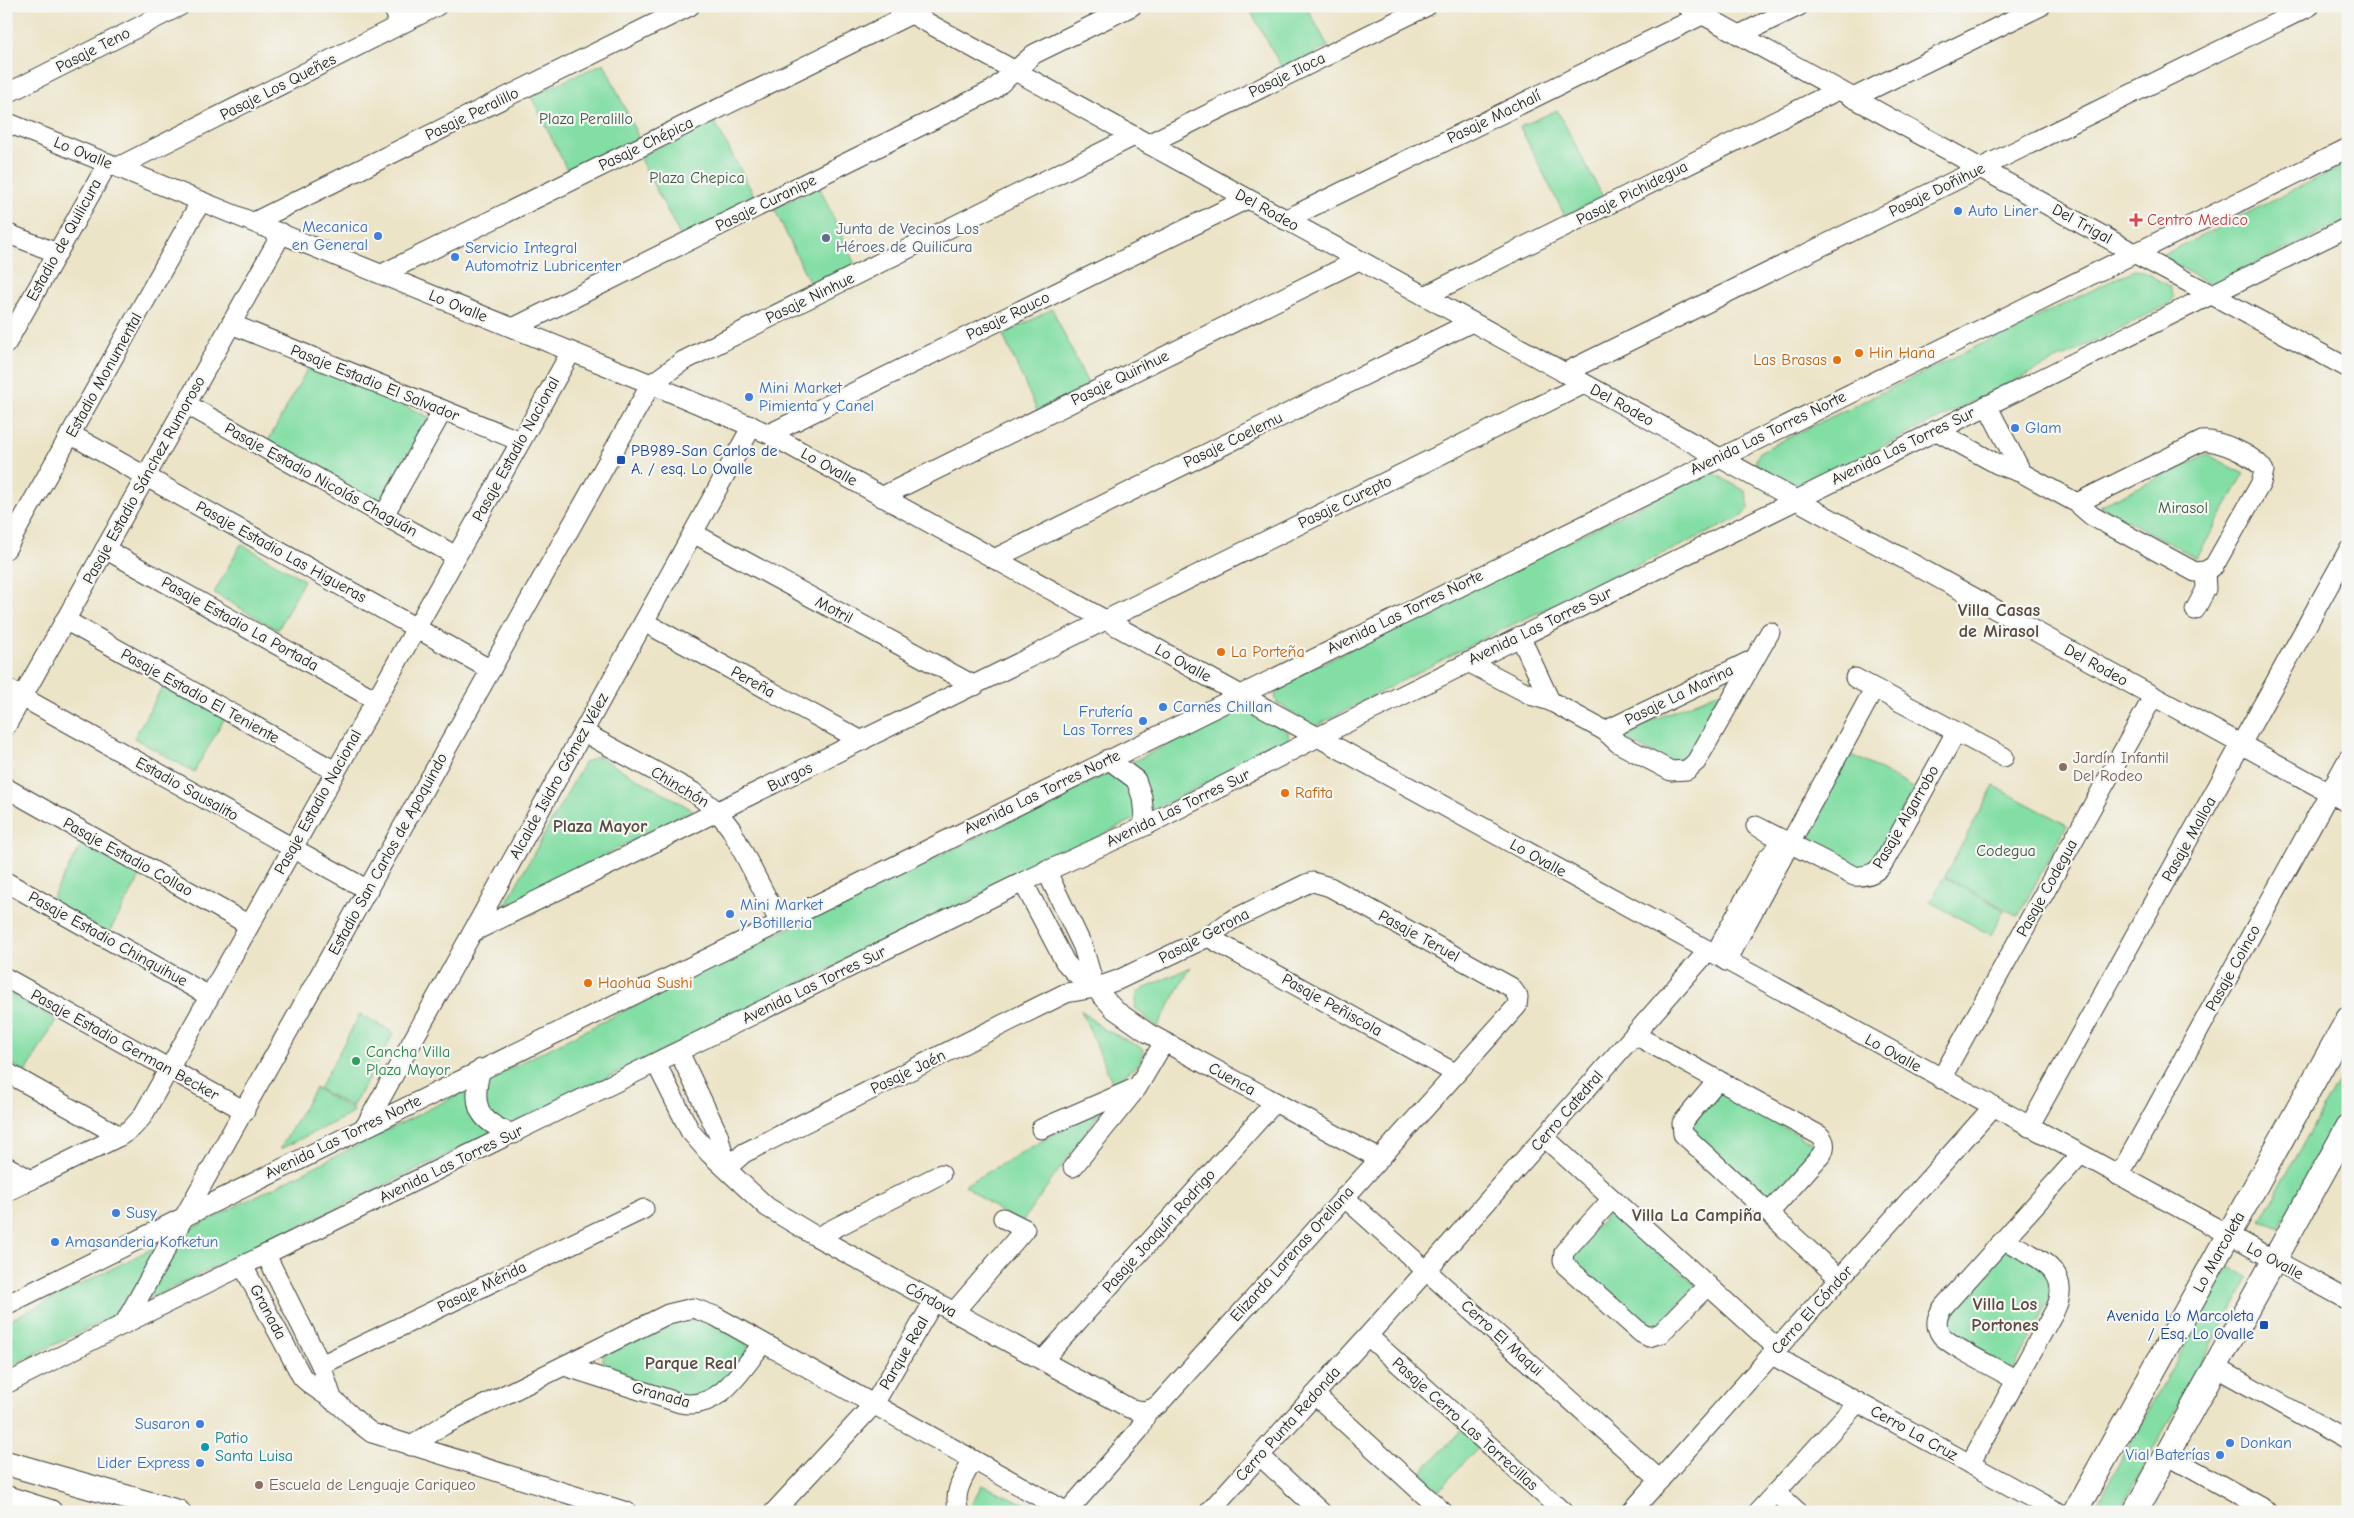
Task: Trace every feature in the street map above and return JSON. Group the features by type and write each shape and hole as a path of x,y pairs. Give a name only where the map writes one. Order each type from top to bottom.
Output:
{"main road":[{"name":"Lo Marcoleta","path":"2075,1512 2348,1018"},
{"path":"2135,1512 2274,1260 2341,1157 2348,1127"},
{"path":"6,1463 178,1512"},
{"path":"6,1498 50,1512"}],"street":[{"name":"Pasaje Teno","path":"6,94 180,6"},
{"path":"392,6 401,24"},
{"name":"Pasaje Los Queñes","path":"113,165 437,6"},
{"name":"Pasaje Peralillo","path":"254,222 690,6"},
{"name":"Pasaje Curanipe","path":"513,328 993,90 1034,54 1132,6"},
{"name":"Pasaje Iloca","path":"1141,140 1427,6"},
{"path":"1739,35 1799,6"},
{"name":"Pasaje Pichidegua","path":"1425,296 1846,94 2041,6"},
{"name":"Pasaje Doñihue","path":"1564,373 2310,6"},
{"name":"Del Rodeo","path":"904,10 2348,804"},
{"name":"Pasaje Chépica","path":"382,274 904,10"},
{"name":"Del Trigal","path":"1694,10 2134,253 2348,368"},
{"name":"Pasaje Machalí","path":"1286,220 1694,10"},
{"name":"Lo Ovalle","path":"6,122 282,233 769,434 2227,1236 2348,1300"},
{"name":"Pasaje Ninhue","path":"651,384 683,361 1141,140"},
{"name":"Avenida Las Torres Norte","path":"6,1305 481,1068 2348,148"},
{"name":"Estadio de Quilicura","path":"6,344 11,325 113,165"},
{"name":"Pasaje Rauco","path":"769,434 1247,199"},
{"name":"Estadio Monumental","path":"6,549 201,201"},
{"name":"Avenida Las Torres Sur","path":"6,1384 124,1324 514,1134 1046,870 1145,826 1520,636 2348,227"},
{"path":"6,233 57,253"},
{"name":"Pasaje Estadio Sánchez Rumoroso","path":"6,726 14,693 65,620 282,233"},
{"name":"Pasaje Quirihue","path":"882,497 1359,260"},
{"name":"Pasaje Coelemu","path":"994,559 1472,322"},
{"name":"Pasaje Estadio El Salvador","path":"231,324 520,441"},
{"name":"Pasaje Estadio Nacional","path":"6,1192 120,1136 132,1128 142,1117 570,352"},
{"name":"Estadio San Carlos de Apoquindo","path":"124,1324 245,1112 651,384"},
{"name":"Pasaje Curepto","path":"1107,621 1584,384"},
{"name":"Pasaje Estadio Nicolás Chaguán","path":"186,404 456,556"},
{"path":"1987,405 2022,474"},
{"path":"384,515 443,410"},
{"name":"Alcalde Isidro Gómez Vélez","path":"366,1125 752,426"},
{"path":"1935,430 1997,464 2022,474 2077,503 2092,516 2190,570 2205,571 2217,562 2264,477 2264,471 2260,464 2224,444 2217,441 2202,441 2077,503"},
{"name":"Pasaje Estadio Las Higueras","path":"70,434 491,670"},
{"name":"Motril","path":"693,534 975,686"},
{"name":"Pasaje Estadio La Portada","path":"105,549 376,700"},
{"name":"Pasaje Malloa","path":"2029,1127 2348,552"},
{"path":"2194,610 2206,589 2205,571"},
{"name":"Pasaje Estadio El Teniente","path":"65,620 336,771"},
{"name":"Burgos","path":"473,932 1107,621"},
{"name":"Pereña","path":"644,622 862,741"},
{"name":"Pasaje La Marina","path":"1468,662 1533,696 1550,701 1605,731 1618,743 1666,769 1677,772 1688,770 1696,762 1770,632"},
{"path":"1520,636 1550,701"},
{"name":"Pasaje La Marina","path":"1605,731 1754,659"},
{"path":"1855,678 2004,757"},
{"path":"1716,955 1780,866 1790,842 1874,689"},
{"name":"Estadio Sausalito","path":"14,693 368,890"},
{"name":"Pasaje Codegua","path":"1941,1079 2153,697"},
{"name":"Chinchón","path":"583,732 695,793 718,812 731,829 779,922"},
{"name":"Pasaje Algarrobo","path":"1756,826 1854,876 1868,876 1875,873 1884,862 1956,732"},
{"path":"1108,759 1136,780 1142,798 1145,826"},
{"name":"Pasaje Coinco","path":"2119,1176 2348,759"},
{"name":"Pasaje Estadio Collao","path":"6,788 249,925"},
{"name":"Cuenca","path":"1046,870 1083,946 1094,988"},
{"name":"Pasaje Estadio Chinquihue","path":"6,882 209,996"},
{"name":"Cuenca","path":"1023,882 1065,962 1115,1010 1164,1042 1378,1158"},
{"name":"Pasaje Gerona","path":"1094,988 1118,980 1208,937 1230,921 1306,884 1314,882"},
{"name":"Pasaje Teruel","path":"1314,882 1330,887 1502,982 1514,990 1518,997"},
{"name":"Pasaje Peñiscola","path":"1208,937 1455,1073"},
{"name":"Cerro Catedral","path":"1368,1336 1635,1035 1716,955"},
{"name":"Pasaje Estadio German Becker","path":"6,978 245,1112"},
{"name":"Pasaje Jaén","path":"727,1168 744,1153 1058,998 1073,991 1094,988"},
{"name":"Elizarda Larenas Orellana","path":"1067,1512 1139,1430 1148,1410 1159,1404 1516,1006 1518,997"},
{"path":"1635,1035 1819,1135 1824,1140 1825,1147 1822,1154 1768,1214"},
{"path":"1074,1168 1137,1088 1164,1042"},
{"path":"679,1052 722,1146 727,1168"},
{"name":"Córdova","path":"656,1063 690,1131 709,1153 767,1207 817,1237 1129,1408 1148,1410"},
{"path":"481,1068 476,1096 478,1110 487,1121 498,1128 514,1134"},
{"path":"6,1072 120,1136"},
{"path":"1718,1080 1682,1123 1682,1132 1840,1279"},
{"path":"1041,1129 1137,1088"},
{"name":"Pasaje Joaquín Rodrigo","path":"1043,1360 1275,1102"},
{"name":"Cerro El Cóndor","path":"1631,1512 1993,1107"},
{"path":"690,1131 704,1131 712,1122"},
{"name":"Cerro La Cruz","path":"1544,1137 1708,1285 1775,1351 1858,1402 2057,1512"},
{"path":"2016,1380 1946,1340 1940,1333 1937,1323 1939,1312 2080,1155"},
{"path":"6,1166 31,1180"},
{"path":"817,1237 941,1174"},
{"name":"Cerro El Maqui","path":"1344,1197 1660,1480"},
{"path":"1612,1199 1564,1252 1563,1261 1566,1266 1642,1333 1649,1336 1661,1333 1708,1285"},
{"name":"Pasaje Mérida","path":"321,1365 644,1209"},
{"path":"954,1312 1025,1229 1004,1218"},
{"path":"1970,1464 2055,1310 2061,1290 2058,1277 2051,1268 2004,1240"},
{"name":"Granada","path":"266,1255 321,1365 334,1400"},
{"name":"Granada","path":"243,1266 302,1377 321,1394 334,1400 357,1424 372,1433 410,1446 627,1512"},
{"name":"Parque Real","path":"874,1404 934,1301"},
{"path":"410,1446 444,1425 668,1314 684,1309 708,1312 1067,1512"},
{"name":"Cerro Punta Redonda","path":"1209,1512 1368,1336"},
{"name":"Pasaje Cerro Las Torrecillas","path":"1368,1336 1563,1512"},
{"name":"Granada","path":"564,1366 680,1402 698,1404 716,1398 724,1391 764,1343"},
{"path":"2215,1367 2348,1441"},
{"path":"1315,1394 1443,1512"},
{"path":"1758,1512 1858,1402"},
{"path":"774,1512 874,1404"},
{"path":"2167,1455 2269,1512"},
{"path":"1260,1456 1321,1512"},
{"path":"959,1512 956,1505 957,1492 974,1460"},
{"path":"1776,1492 1798,1512"}],"green space":[{"path":"1248,6 1306,6 1328,46 1283,70"},
{"name":"Plaza Peralillo","path":"604,63 640,141 570,176 531,96"},
{"path":"1557,110 1603,197 1565,216 1520,127"},
{"name":"Plaza Chepica","path":"713,119 756,199 681,237 639,157"},
{"path":"2348,163 2348,220 2211,285 2161,256"},
{"path":"819,186 857,269 813,290 774,208"},
{"path":"2134,270 2143,271 2170,287 2174,297 2169,304 1793,491 1756,468 1756,459 1761,451"},
{"path":"1052,309 1089,386 1039,415 1003,335"},
{"path":"310,364 429,417 378,506 267,443"},
{"name":"Mirasol","path":"2207,454 2244,474 2197,558 2100,506"},
{"path":"1710,471 1745,491 1749,507 1741,517 1480,640 1314,727 1277,703 1275,696 1282,683"},
{"path":"241,544 304,580 278,630 214,593"},
{"path":"165,682 226,716 194,772 134,738"},
{"path":"1729,688 1695,754 1669,762 1617,735"},
{"path":"1245,707 1288,731 1289,743 652,1056 6,1368 6,1322 773,936"},
{"path":"1849,753 1915,789 1873,863 1858,867 1813,842 1806,828"},
{"path":"597,756 693,810 504,907 584,763"},
{"name":"Codegua","path":"1994,786 2067,825 2018,916 1945,876"},
{"path":"82,844 140,877 108,934 50,901"},
{"path":"1944,877 2004,910 1991,935 1930,902"},
{"path":"1191,967 1157,1027 1135,1008 1137,992"},
{"path":"6,991 56,1020 26,1072 6,1061"},
{"path":"1081,1010 1102,1028 1144,1049 1140,1063 1113,1084"},
{"name":"Cancha Villa Plaza Mayor","path":"360,1014 394,1033 352,1107 319,1089"},
{"path":"2348,1063 2348,1102 2278,1228 2261,1220"},
{"path":"315,1088 353,1110 351,1114 280,1149"},
{"path":"1718,1091 1814,1144 1813,1151 1768,1202 1686,1125"},
{"path":"1106,1104 1019,1226 965,1185"},
{"path":"1612,1210 1696,1285 1653,1332 1570,1260 1569,1254"},
{"path":"2001,1247 2039,1265 2057,1286 2014,1370 1952,1340 1942,1318"},
{"path":"2229,1266 2249,1278 2118,1512 2092,1512"},
{"path":"682,1315 700,1316 745,1342 748,1348 742,1361 712,1392 685,1398 609,1374 603,1362 605,1353"},
{"path":"1461,1430 1479,1446 1436,1493 1418,1476"},
{"path":"982,1485 1039,1510 1039,1512 973,1512 972,1503"}],"place":[{"name":"Auto Liner","path":"1958,211"},
{"name":"Centro Medico","path":"2136,220"},
{"name":"Mecanica en General","path":"378,236"},
{"name":"Junta de Vecinos Los Héroes de Quilicura","path":"826,238"},
{"name":"Servicio Integral Automotriz Lubricenter","path":"455,257"},
{"name":"Hin Hana","path":"1859,353"},
{"name":"Las Brasas","path":"1837,360"},
{"name":"Mini Market Pimienta y Canel","path":"749,397"},
{"name":"Glam","path":"2015,428"},
{"name":"PB989-San Carlos de A. / esq. Lo Ovalle","path":"621,460"},
{"name":"La Porteña","path":"1221,652"},
{"name":"Carnes Chillan","path":"1163,707"},
{"name":"Frutería Las Torres","path":"1143,721"},
{"name":"Jardín Infantil Del Rodeo","path":"2063,767"},
{"name":"Rafita","path":"1285,793"},
{"name":"Mini Market y Botilleria","path":"730,914"},
{"name":"Haohua Sushi","path":"588,983"},
{"name":"Cancha Villa Plaza Mayor","path":"356,1061"},
{"name":"Susy","path":"116,1213"},
{"name":"Amasanderia Kofketun","path":"55,1242"},
{"name":"Avenida Lo Marcoleta / Esq. Lo Ovalle","path":"2264,1325"},
{"name":"Susaron","path":"200,1424"},
{"name":"Donkan","path":"2230,1443"},
{"name":"Patio Santa Luisa","path":"205,1447"},
{"name":"Vial Baterías","path":"2220,1455"},
{"name":"Lider Express","path":"200,1463"},
{"name":"Escuela de Lenguaje Cariqueo","path":"259,1485"}],"district":[{"name":"Villa Casas de Mirasol","path":"1999,620"},
{"name":"Plaza Mayor","path":"600,826"},
{"name":"Villa La Campiña","path":"1697,1215"},
{"name":"Villa Los Portones","path":"2005,1314"},
{"name":"Parque Real","path":"691,1363"}]}
